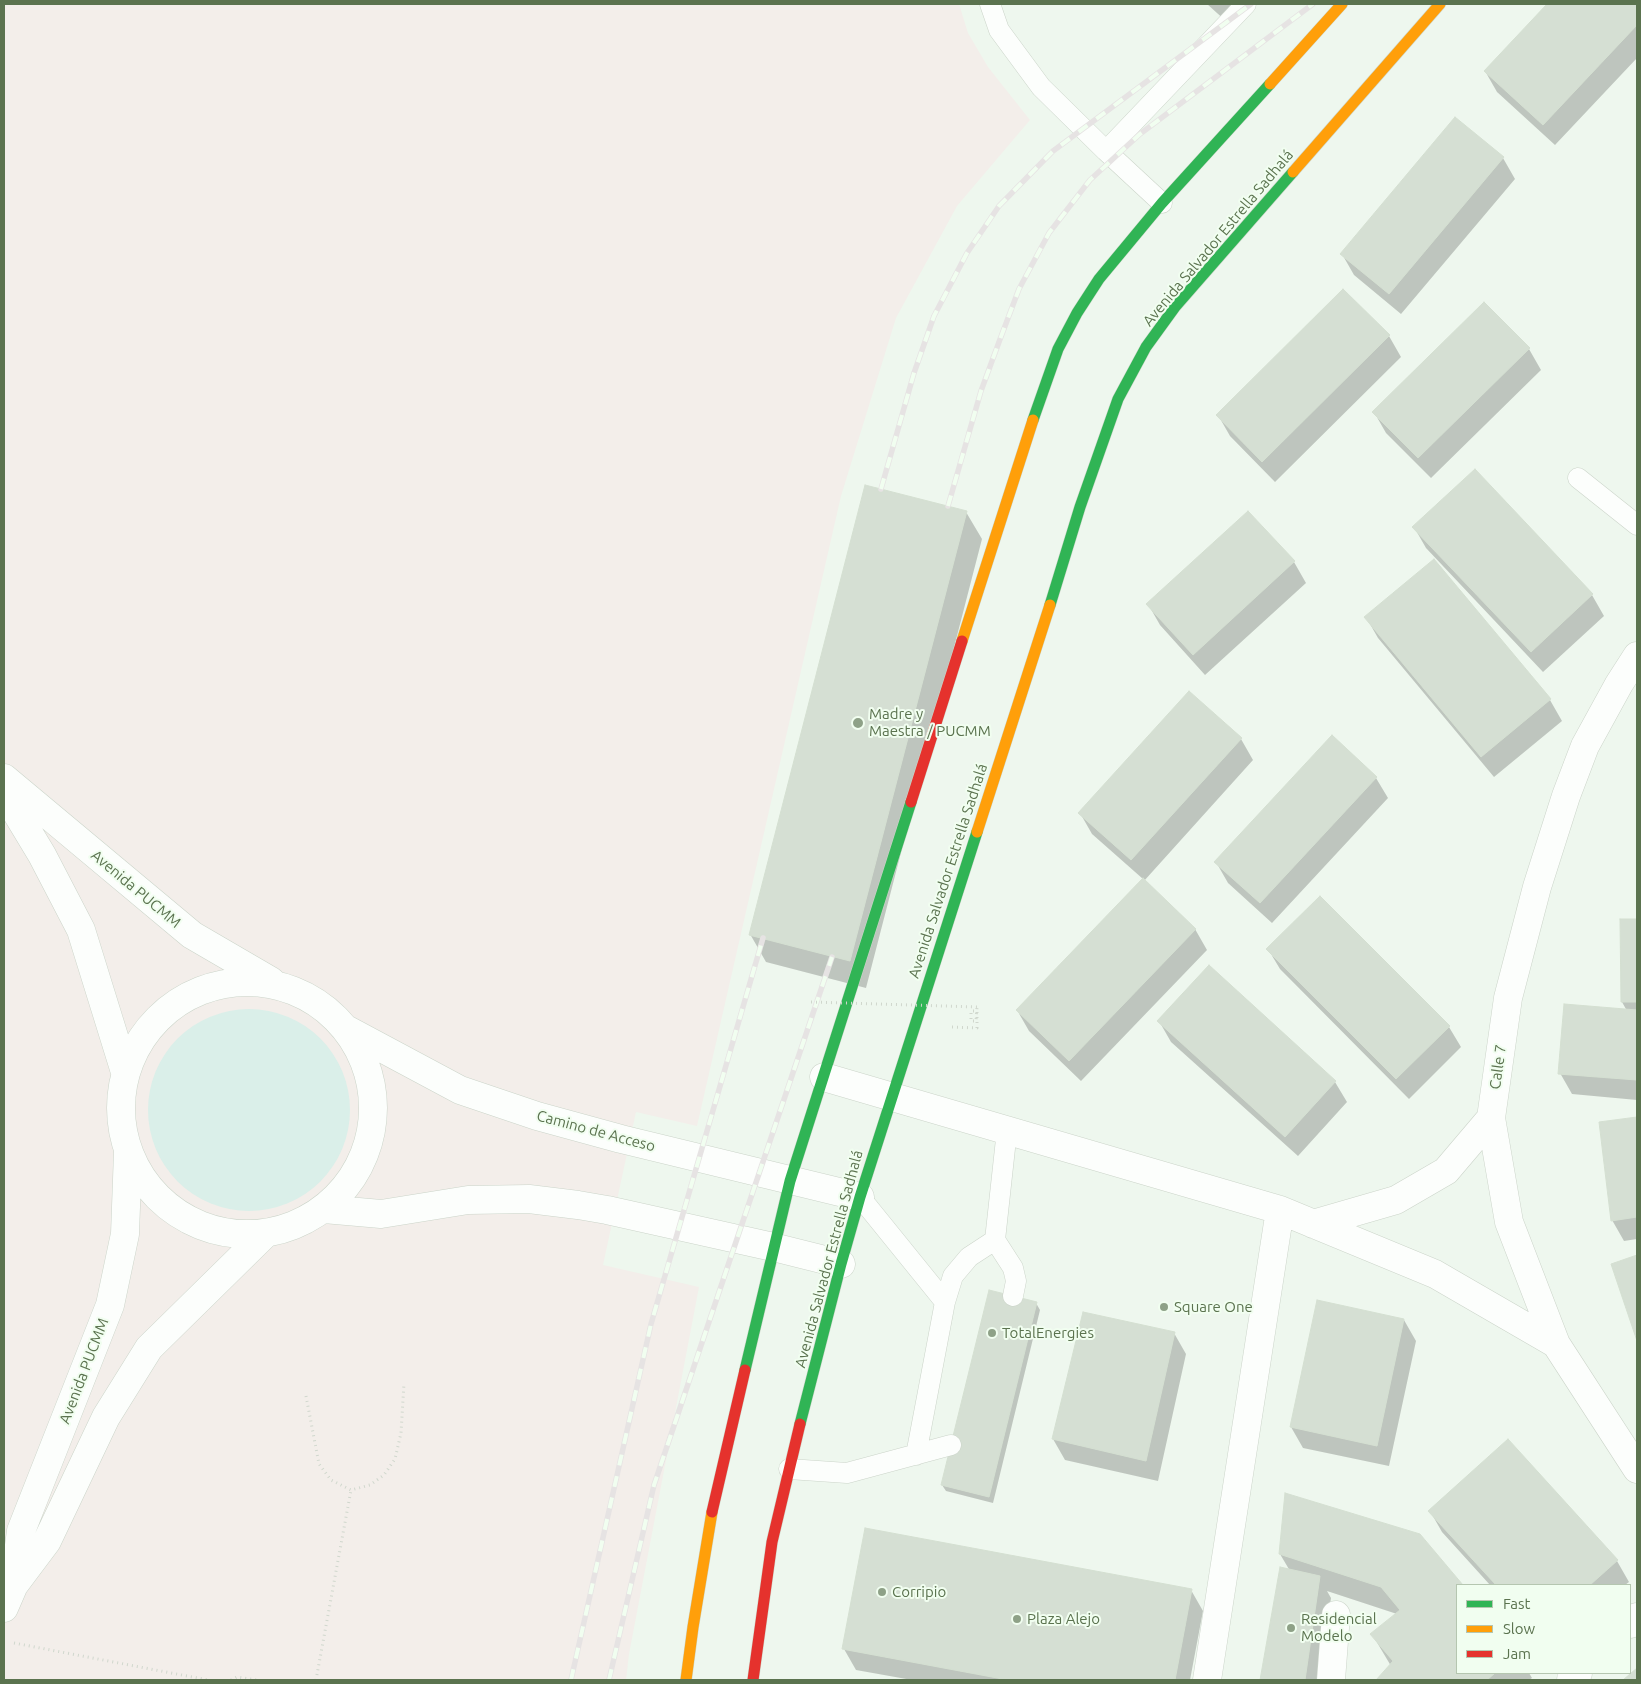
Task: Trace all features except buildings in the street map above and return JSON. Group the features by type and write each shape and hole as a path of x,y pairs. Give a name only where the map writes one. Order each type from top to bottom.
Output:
{"main road":[{"path":"686,1680 708,1531 790,1180 1017,465 1058,349 1077,313 1099,279 1162,203 1342,4"},
{"name":"Avenida Salvador Estrella Sadhalá","path":"753,1680 772,1542 841,1264 860,1197 1080,507 1118,399 1146,347 1175,307 1440,4"}],"street":[{"name":"Calle 7","path":"1637,656 1619,684 1585,746 1537,887 1508,998 1491,1118 1509,1222 1556,1344 1637,1469"},
{"name":"Avenida PUCMM","path":"4,778 192,935 279,986"},
{"path":"4,792 42,855 81,930 125,1072"},
{"path":"240,982 279,986 304,995 327,1010 346,1029 366,1064 374,1104 369,1144 352,1180 324,1209 306,1220 287,1228 266,1233 223,1232 183,1217 150,1189 128,1152 122,1134 120,1107 125,1072 142,1037 169,1009 202,990 240,982"},
{"name":"Camino de Acceso","path":"346,1029 460,1090 546,1119 860,1197"},
{"path":"824,1077 1280,1210 1435,1274 1556,1344"},
{"path":"1313,1224 1396,1200 1446,1171 1491,1118"},
{"name":"Avenida PUCMM","path":"9,1596 21,1531 110,1305 125,1234 128,1152"},
{"path":"324,1209 380,1214 468,1200 529,1199 607,1210 841,1264"},
{"path":"1207,1680 1280,1210"},
{"name":"Avenida PUCMM","path":"9,1596 47,1541 106,1417 149,1348 266,1233"},
{"path":"1331,1680 1336,1616"}],"lane":[{"path":"990,4 999,30 1041,87 1162,203"},
{"path":"1106,151 1246,4"},
{"path":"1578,478 1637,526"},
{"path":"1007,1130 995,1240 1013,1268 1016,1282 1013,1296"},
{"path":"860,1197 945,1302"},
{"path":"916,1455 945,1302 953,1276 969,1257 995,1240"},
{"path":"789,1469 848,1474 951,1444"}],"path":[{"path":"811,1002 977,1006 977,1014 976,1021 971,1021 971,1011 977,1011 977,1028"},
{"path":"306,1396 319,1464 331,1480 351,1490 370,1485 384,1475 395,1459 401,1433 404,1383"},
{"path":"316,1680 351,1490"},
{"path":"14,1643 208,1680"},
{"path":"231,1680 237,1677 258,1680"}],"shaded area":[{"path":"4,4 959,4 968,33 988,67 1030,120 957,206 896,318 841,496 697,1126 636,1112 603,1265 699,1287 629,1654 626,1680 4,1680"},
{"path":"249,1009 269,1011 288,1017 305,1026 327,1046 342,1071 348,1090 350,1110 348,1130 342,1149 333,1166 313,1188 288,1203 269,1209 249,1211 229,1209 210,1203 193,1194 171,1174 156,1149 150,1130 148,1110 150,1090 156,1071 165,1054 185,1032 210,1017 229,1011"}],"railway":[{"path":"881,489 914,373 934,316 967,253 999,206 1053,151 1251,4"},
{"path":"948,506 981,391 999,342 1019,289 1049,233 1090,180 1140,134 1313,4"},
{"path":"571,1680 651,1324 763,938"},
{"path":"609,1680 654,1485 832,957"}],"traffic: fast":[{"path":"1033,420 1058,349 1077,313 1099,279 1162,203 1270,84"},
{"path":"1050,605 1080,507 1118,399 1146,347 1175,307 1293,172"},
{"path":"745,1370 790,1181 911,802"},
{"path":"800,1424 860,1197 977,832"}],"traffic: slow":[{"path":"1270,84 1342,4"},
{"path":"1293,172 1440,4"},
{"path":"962,641 1033,420"},
{"path":"977,832 1050,605"},
{"path":"686,1680 712,1512"}],"traffic: jam":[{"path":"911,802 962,641"},
{"path":"712,1512 745,1370"},
{"path":"753,1680 772,1542 800,1424"}],"place":[{"name":"Madre y Maestra / PUCMM","path":"858,723"},
{"name":"Square One","path":"1164,1307"},
{"name":"TotalEnergies","path":"992,1333"},
{"name":"Corripio","path":"882,1592"},
{"name":"Plaza Alejo","path":"1017,1619"},
{"name":"Residencial Modelo","path":"1291,1628"}]}
